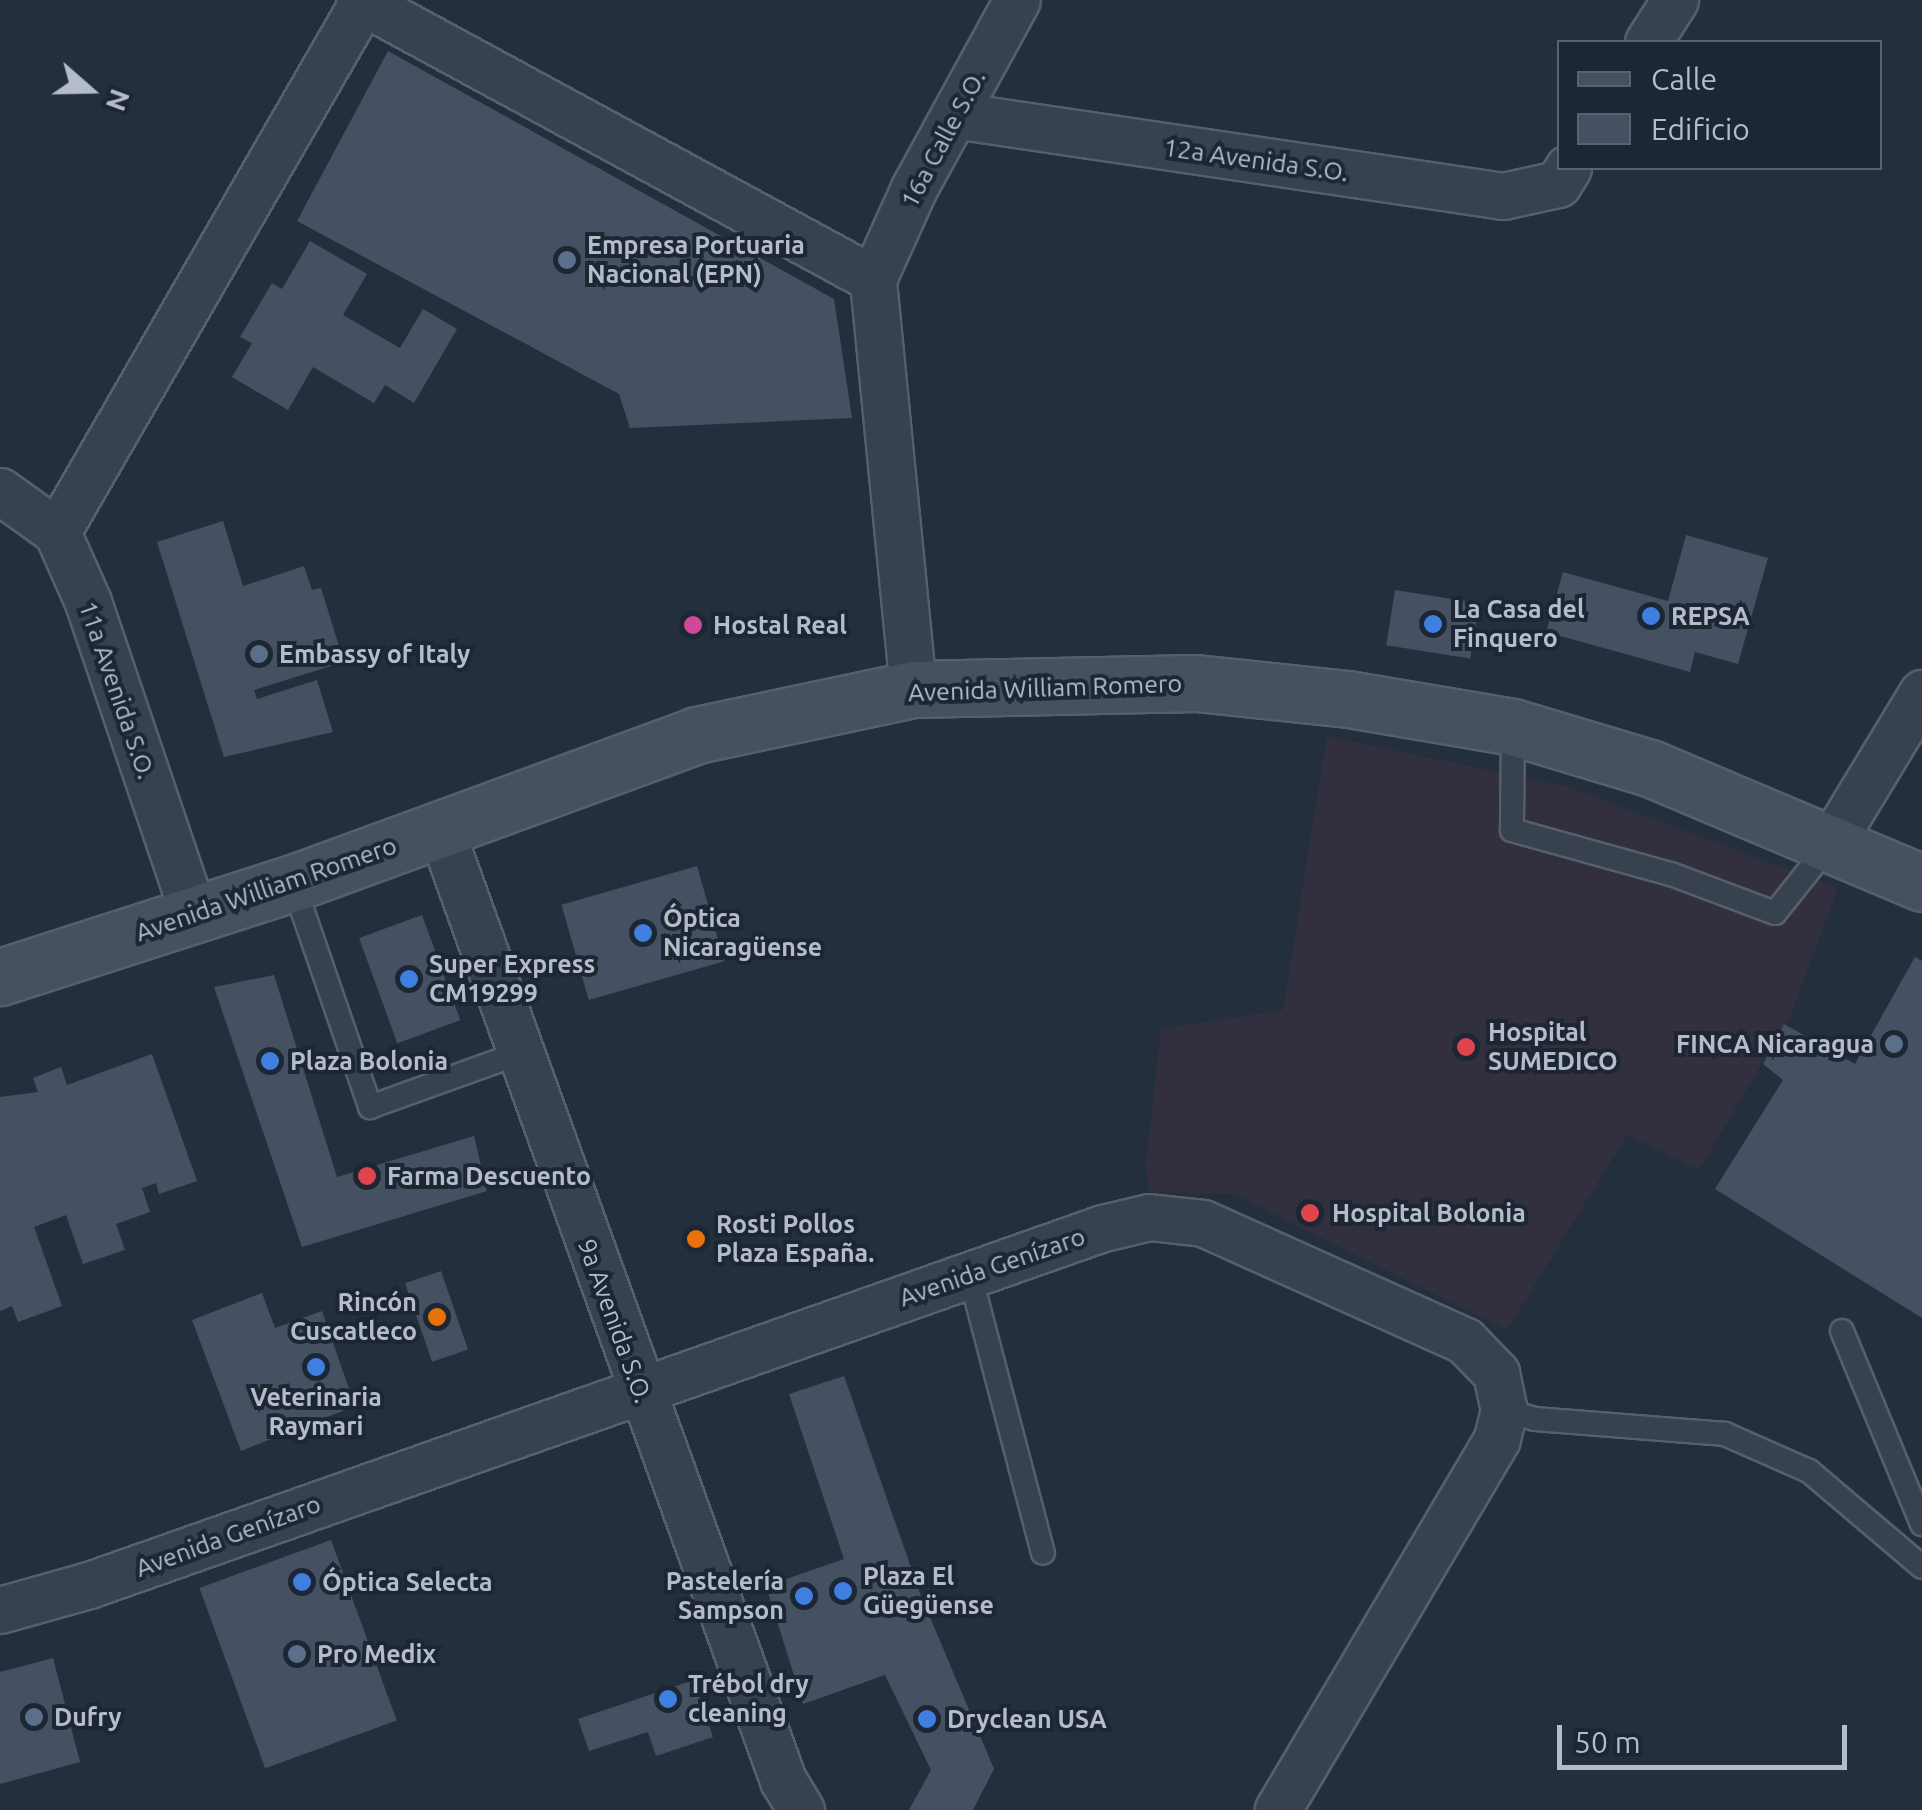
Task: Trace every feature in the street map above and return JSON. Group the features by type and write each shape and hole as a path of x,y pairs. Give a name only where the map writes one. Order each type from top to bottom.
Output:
{"main road":[{"name":"Avenida William Romero","path":"0,978 293,882 697,735 913,689 1196,683 1348,699 1513,727 1650,768 1833,840 1922,883"}],"street":[{"name":"16a Calle S.O.","path":"873,280 954,115 1018,0"},
{"path":"1649,40 1675,0"},
{"path":"0,491 57,532 362,1 873,280 913,689"},
{"name":"12a Avenida S.O.","path":"954,115 1503,196 1563,176"},
{"name":"11a Avenida S.O.","path":"57,532 88,602 194,916"},
{"path":"1833,840 1922,693"},
{"name":"9a Avenida S.O.","path":"440,828 517,1054 783,1780 802,1810"},
{"name":"Avenida Genízaro","path":"0,1610 89,1585 640,1389 1149,1218 1203,1222 1465,1340 1496,1373 1504,1410"},
{"path":"1278,1810 1497,1438 1504,1410"}],"lane":[{"path":"1513,727 1512,830 1671,874 1775,914 1833,840"},
{"path":"293,882 370,1106 517,1054"},
{"path":"970,1275 1043,1553"},
{"path":"1842,1330 1922,1524"},
{"path":"1504,1410 1535,1420 1725,1434 1809,1471 1922,1567"}],"shaded area":[{"name":"Hospital SUMEDICO","path":"1327,736 1568,787 1838,888 1791,1014 1699,1170 1627,1135 1507,1330 1234,1194 1149,1192 1146,1164 1161,1029 1283,1010"}],"building":[{"name":"Empresa Portuaria Nacional (EPN)","path":"388,51 834,299 852,418 630,428 619,394 297,221"},
{"path":"310,241 367,274 343,315 400,348 423,309 457,329 414,403 385,385 374,403 313,367 288,410 232,377 252,343 240,337 272,283 282,289"},
{"path":"223,521 243,586 304,566 312,590 321,588 344,662 254,690 257,699 317,680 333,732 224,757 157,542"},
{"name":"REPSA","path":"1686,535 1768,558 1738,664 1695,652 1690,672 1546,632 1563,572 1668,601"},
{"name":"La Casa del Finquero","path":"1395,590 1479,603 1470,659 1386,645"},
{"name":"Óptica Nicaragüense","path":"697,866 724,961 589,1000 561,905"},
{"name":"Super Express CM19299","path":"422,915 460,1020 397,1043 359,938"},
{"path":"1915,957 1922,961 1922,1318 1715,1189 1783,1080 1763,1064 1784,1024 1855,1064"},
{"name":"Plaza Bolonia","path":"274,975 337,1177 474,1136 487,1191 302,1247 214,987"},
{"path":"152,1054 197,1181 159,1194 156,1183 142,1188 150,1212 116,1224 125,1250 83,1264 66,1215 34,1227 62,1306 18,1322 12,1306 0,1311 0,1097 38,1092 33,1078 61,1067 67,1085"},
{"name":"Rincón Cuscatleco","path":"441,1271 468,1349 432,1362 405,1283"},
{"path":"262,1293 275,1328 322,1311 355,1406 241,1451 192,1320"},
{"name":"Plaza El Güegüense","path":"844,1376 921,1596 994,1769 973,1810 909,1810 931,1770 885,1675 803,1704 766,1586 844,1559 789,1394"},
{"name":"Pro Medix","path":"331,1540 397,1720 265,1768 199,1588"},
{"name":"Dufry","path":"53,1658 80,1762 0,1784 0,1672"},
{"name":"Trébol dry cleaning","path":"694,1680 713,1737 656,1756 648,1732 589,1751 578,1719"}],"place":[{"name":"Empresa Portuaria Nacional (EPN)","path":"567,260"},
{"name":"REPSA","path":"1651,616"},
{"name":"La Casa del Finquero","path":"1433,624"},
{"name":"Hostal Real","path":"693,625"},
{"name":"Embassy of Italy","path":"259,654"},
{"name":"Óptica Nicaragüense","path":"643,933"},
{"name":"Super Express CM19299","path":"409,979"},
{"name":"FINCA Nicaragua","path":"1894,1044"},
{"name":"Hospital SUMEDICO","path":"1466,1047"},
{"name":"Plaza Bolonia","path":"270,1061"},
{"name":"Farma Descuento","path":"367,1176"},
{"name":"Hospital Bolonia","path":"1310,1213"},
{"name":"Rosti Pollos Plaza España.","path":"696,1239"},
{"name":"Rincón Cuscatleco","path":"437,1317"},
{"name":"Veterinaria Raymari","path":"316,1367"},
{"name":"Óptica Selecta","path":"302,1582"},
{"name":"Plaza El Güegüense","path":"843,1591"},
{"name":"Pastelería Sampson","path":"804,1596"},
{"name":"Pro Medix","path":"297,1654"},
{"name":"Trébol dry cleaning","path":"668,1699"},
{"name":"Dufry","path":"34,1717"},
{"name":"Dryclean USA","path":"927,1719"}]}
